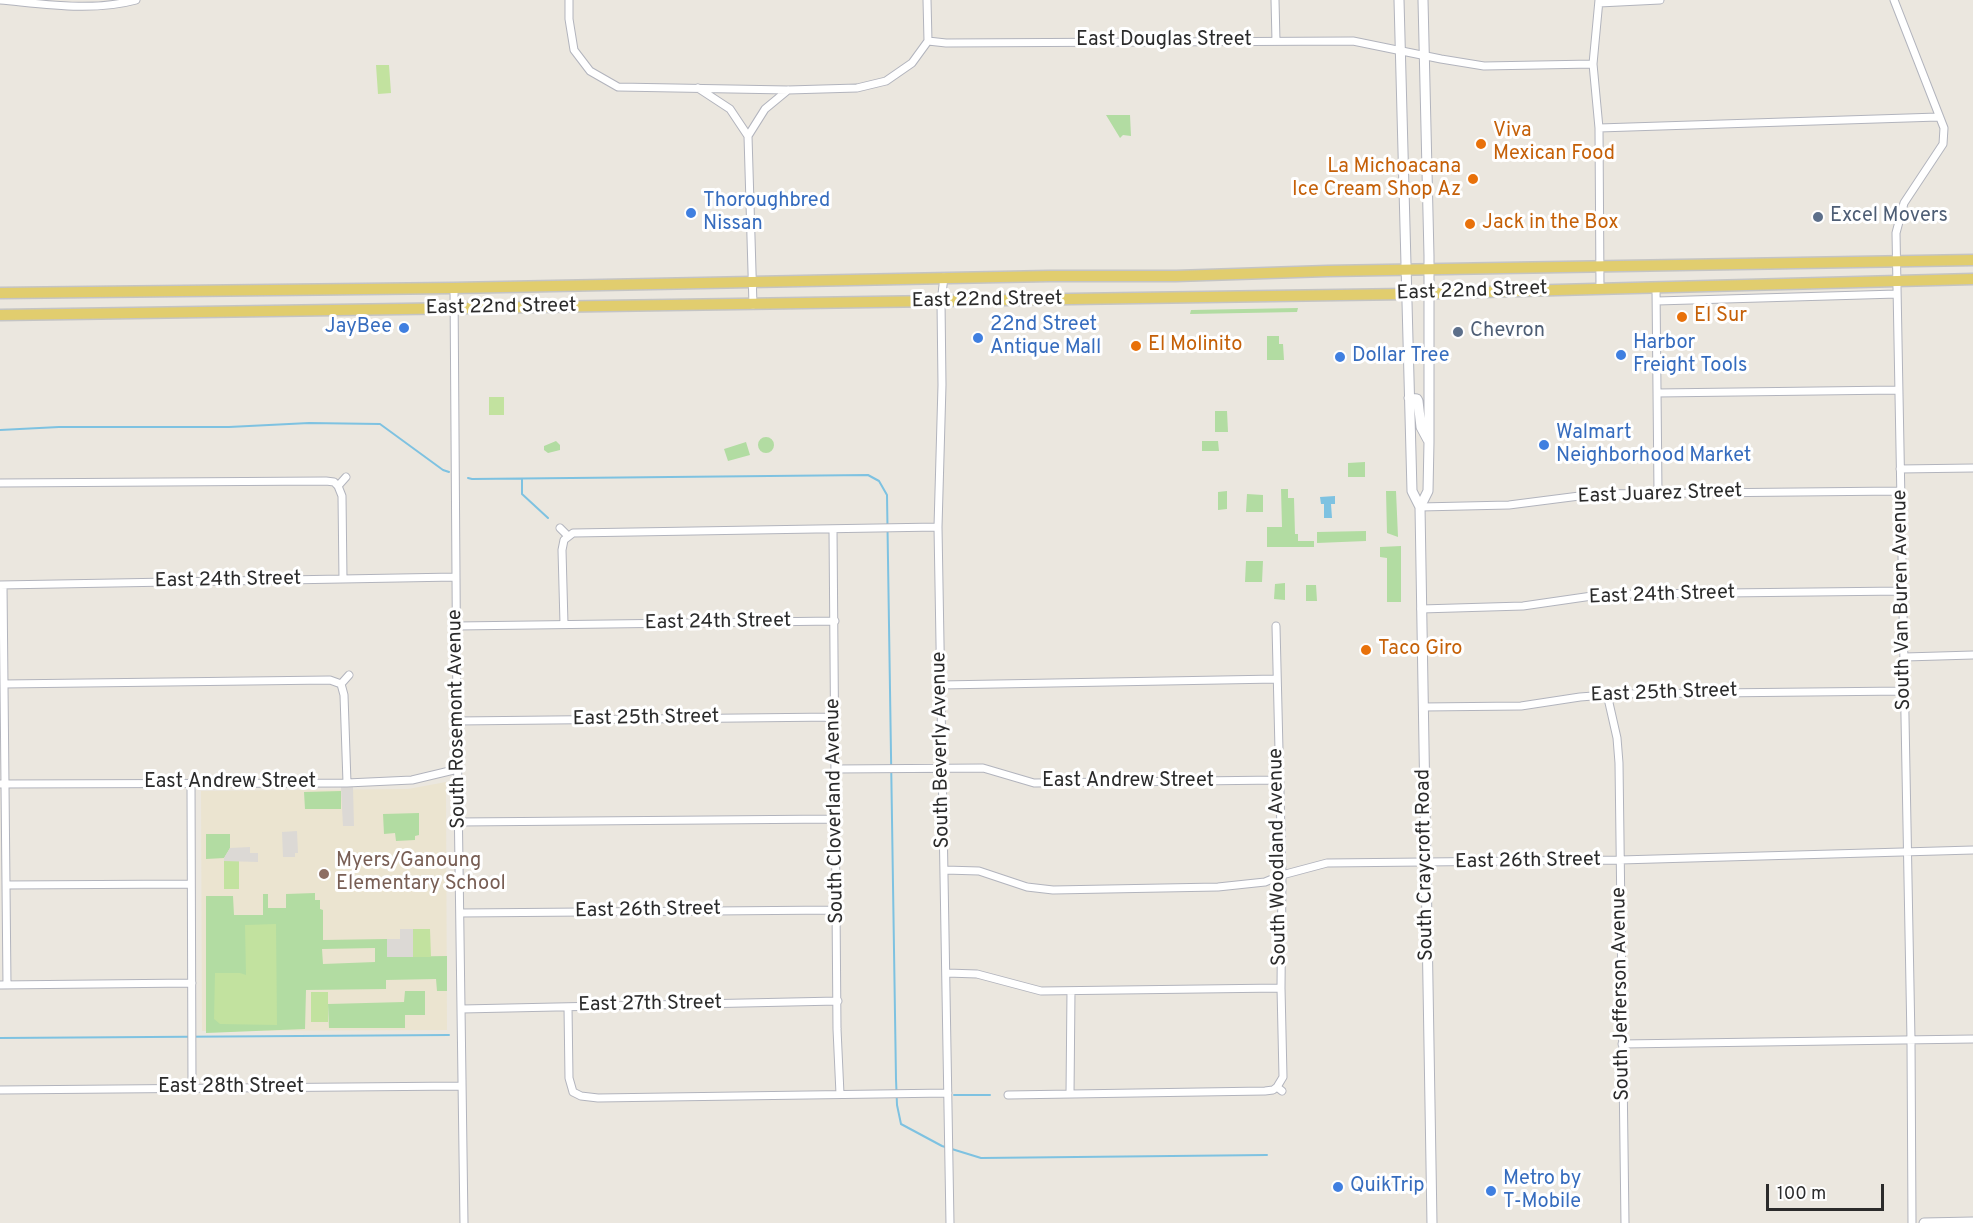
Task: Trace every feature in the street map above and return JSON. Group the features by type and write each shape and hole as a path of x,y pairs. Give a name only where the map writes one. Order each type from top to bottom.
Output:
{"main road":[{"name":"South Craycroft Road","path":"1400,0 1412,491 1420,507 1432,1223"},
{"name":"South Craycroft Road","path":"1420,507 1428,491 1429,442 1429,269 1423,0"},
{"name":"East 22nd Street","path":"0,293 454,288 944,277 1176,276 1405,269 1973,260"},
{"name":"East 22nd Street","path":"0,315 1429,294 1973,279"},
{"path":"196,291 196,312"},
{"path":"1409,398 1419,401 1420,427 1429,442"},
{"path":"1924,1223 1973,1222"}],"street":[{"path":"0,0 87,6 122,4 136,0"},
{"path":"569,0 569,20 574,50 590,71 618,87 788,90 857,88 886,81 912,63 928,41 927,0"},
{"path":"1275,0 1276,41"},
{"path":"1600,289 1599,128 1593,64 1599,1 1660,0"},
{"name":"South Van Buren Avenue","path":"1894,0 1944,128 1943,144 1919,178 1902,209 1896,233 1895,261 1905,657 1912,1223"},
{"name":"East Douglas Street","path":"928,41 958,43 1353,41 1484,66 1593,64"},
{"path":"698,88 730,109 748,136 753,305"},
{"path":"748,136 765,109 788,90"},
{"path":"1599,128 1938,117"},
{"name":"South Beverly Avenue","path":"944,277 941,302 942,385 938,527 950,1223"},
{"name":"South Rosemont Avenue","path":"454,288 464,1223"},
{"path":"1656,288 1658,493"},
{"path":"1656,300 1897,294"},
{"path":"1657,393 1898,390"},
{"path":"1900,469 1973,468"},
{"path":"338,486 346,477"},
{"path":"0,483 334,482 341,491 342,500 343,579"},
{"name":"East Juarez Street","path":"1420,507 1509,505 1595,494 1900,491"},
{"path":"564,624 562,550 564,540 568,535 577,532 938,527"},
{"path":"560,528 568,535"},
{"name":"South Cloverland Avenue","path":"833,529 840,1094"},
{"name":"East 24th Street","path":"1,585 456,577"},
{"path":"1,585 4,684 2,784 6,885 3,985 192,983"},
{"name":"East 24th Street","path":"1421,609 1523,606 1626,594 1903,591"},
{"name":"East 24th Street","path":"458,626 835,621"},
{"name":"South Woodland Avenue","path":"1070,1094 1280,1089 1283,1077 1282,875 1276,626"},
{"path":"1905,657 1973,656"},
{"path":"340,684 349,675"},
{"path":"941,685 1277,679"},
{"path":"4,684 330,680 340,684 344,695 347,783"},
{"name":"East 25th Street","path":"1423,707 1521,705 1607,694 1905,691"},
{"name":"South Jefferson Avenue","path":"1607,694 1618,752 1625,1223"},
{"name":"East 25th Street","path":"457,721 834,717"},
{"name":"East Andrew Street","path":"836,769 983,768 1034,783 1278,780"},
{"name":"East Andrew Street","path":"2,784 347,783 412,780 458,769"},
{"path":"191,782 192,1088"},
{"path":"459,822 835,819"},
{"name":"East 26th Street","path":"945,870 978,871 1027,887 1053,890 1218,887 1264,882 1327,863 1620,860 1973,850"},
{"path":"6,885 191,884"},
{"name":"East 26th Street","path":"460,913 837,910"},
{"path":"947,973 977,974 1041,991 1281,988"},
{"path":"1008,1095 1070,1094 1071,991"},
{"name":"East 27th Street","path":"462,1009 838,1001"},
{"path":"568,1007 569,1078 573,1092"},
{"path":"1622,1044 1973,1039"},
{"name":"East 28th Street","path":"0,1090 462,1086"},
{"path":"573,1092 598,1098 948,1093"},
{"path":"568,1099 573,1092"}],"shaded area":[{"name":"Myers/Ganoung Elementary School","path":"446,782 447,1030 202,1031 201,791 408,789"},
{"path":"341,787 353,787 354,826 343,826"},
{"path":"297,831 298,853 295,853 295,857 283,857 282,832"},
{"path":"250,847 250,853 258,853 258,862 224,861 230,848"},
{"path":"400,929 413,929 413,957 387,957 387,939 400,939"}],"green space":[{"path":"376,65 389,65 391,93 378,94"},
{"path":"1106,115 1130,115 1131,136 1123,135 1120,138"},
{"path":"1298,308 1297,312 1190,314 1191,310"},
{"path":"1267,336 1279,336 1279,344 1283,344 1284,360 1267,360"},
{"path":"489,397 504,397 504,415 489,415"},
{"path":"1215,411 1227,411 1228,432 1215,432"},
{"path":"763,437 769,437 774,445 772,451 763,453 758,448 758,442"},
{"path":"556,441 560,445 560,450 548,453 544,450 544,446"},
{"path":"1202,441 1218,441 1219,451 1202,451"},
{"path":"746,442 750,455 728,461 724,449"},
{"path":"1365,462 1365,477 1348,477 1348,463"},
{"path":"1281,489 1288,489 1288,498 1294,498 1295,534 1298,534 1298,541 1314,541 1314,547 1267,547 1267,527 1282,527"},
{"path":"1227,491 1227,509 1218,510 1218,492"},
{"path":"1386,491 1396,491 1398,537 1387,533"},
{"path":"1247,494 1263,495 1263,512 1246,512"},
{"path":"1366,531 1366,541 1317,543 1317,532"},
{"path":"1401,546 1401,602 1387,602 1387,558 1380,557 1380,547"},
{"path":"1246,561 1263,561 1262,582 1245,582"},
{"path":"1285,583 1285,600 1274,599 1275,584"},
{"path":"1306,585 1316,585 1317,601 1306,601"},
{"path":"341,791 341,809 305,809 304,792"},
{"path":"419,813 419,835 415,836 415,840 396,841 395,833 384,834 383,814"},
{"path":"206,834 230,834 230,848 224,858 206,859"},
{"path":"224,861 239,861 239,889 224,889"},
{"path":"315,893 315,900 320,900 320,909 323,910 323,940 387,939 388,957 447,956 447,991 437,991 436,979 386,980 386,989 306,990 305,1029 206,1033 206,896 233,896 234,915 263,915 263,894 268,894 268,908 286,908 286,894","holes":["375,948 375,962 323,964 322,949"]},
{"path":"276,924 277,1025 220,1024 214,1019 215,973 246,975 245,925"},
{"path":"413,929 430,929 431,957 413,957"},
{"path":"405,991 425,991 425,1015 405,1015 405,1028 329,1028 328,1004 404,1002"},
{"path":"311,992 328,992 328,1022 311,1022"}],"water":[{"path":"1335,496 1335,504 1331,504 1332,518 1324,518 1324,504 1321,504 1320,497"}],"waterway":[{"path":"0,430 59,427 229,427 309,423 380,424 449,472"},
{"path":"468,478 868,475 879,481 887,495 896,1079 897,1105 901,1124 942,1146 981,1158 1267,1155"},
{"path":"522,479 522,494 548,518"},
{"path":"0,1038 449,1035"},
{"path":"954,1095 990,1095"}],"place":[{"name":"Viva Mexican Food","path":"1481,144"},
{"name":"La Michoacana Ice Cream Shop Az","path":"1473,179"},
{"name":"Thoroughbred Nissan","path":"691,213"},
{"name":"Excel Movers","path":"1818,217"},
{"name":"Jack in the Box","path":"1470,224"},
{"name":"El Sur","path":"1682,317"},
{"name":"JayBee","path":"404,328"},
{"name":"Chevron","path":"1458,332"},
{"name":"22nd Street Antique Mall","path":"978,338"},
{"name":"El Molinito","path":"1136,346"},
{"name":"Harbor Freight Tools","path":"1621,355"},
{"name":"Dollar Tree","path":"1340,357"},
{"name":"Walmart Neighborhood Market","path":"1544,445"},
{"name":"Taco Giro","path":"1366,650"},
{"name":"Myers/Ganoung Elementary School","path":"324,874"},
{"name":"QuikTrip","path":"1338,1187"},
{"name":"Metro by T-Mobile","path":"1491,1191"}]}
